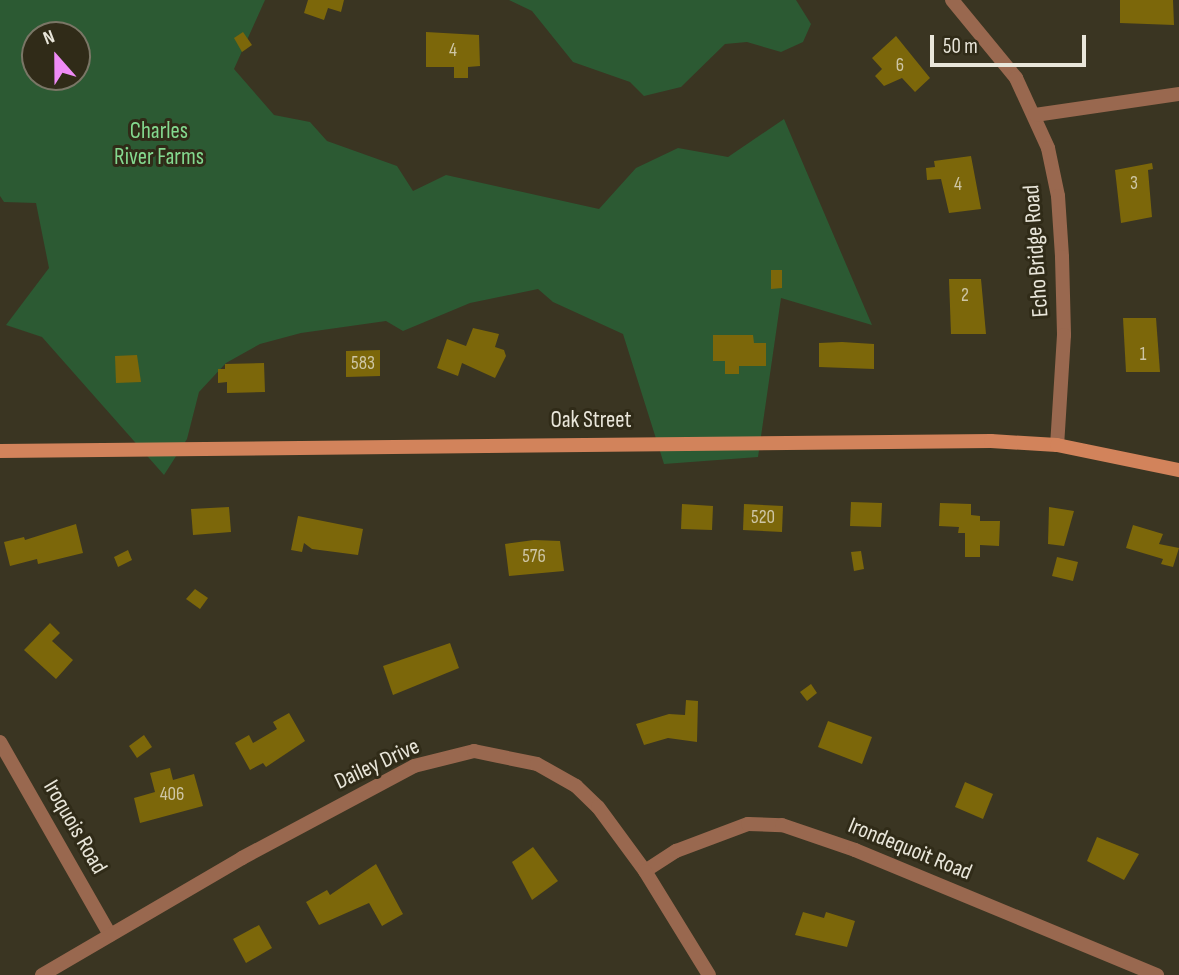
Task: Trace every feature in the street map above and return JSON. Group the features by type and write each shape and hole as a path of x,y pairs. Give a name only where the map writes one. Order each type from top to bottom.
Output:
{"main road":[{"name":"Oak Street","path":"0,451 978,441 1057,445 1179,470"}],"street":[{"name":"Echo Bridge Road","path":"952,0 991,43 1035,115 1058,196 1064,335 1057,445"},
{"path":"1035,115 1179,94"},
{"name":"Iroquois Road","path":"0,743 110,935"},
{"name":"Dailey Drive","path":"42,975 414,766 474,751 537,764 576,786 598,807 645,871 709,975"},
{"name":"Irondequoit Road","path":"645,871 676,851 748,824 782,825 855,849 1157,975"}],"green space":[{"name":"Charles River Farms","path":"0,0 265,0 234,69 274,115 310,122 327,141 397,166 413,191 446,175 599,209 636,168 678,148 728,157 784,119 872,325 781,298 758,457 664,464 623,334 553,302 538,289 470,303 403,331 386,321 301,333 260,344 226,363 199,392 187,439 164,475 42,337 6,325 49,268 36,203 4,202 0,196"},
{"path":"509,0 796,0 811,24 803,42 781,52 747,42 725,44 681,87 644,96 630,82 573,62 532,11"}],"building":[{"path":"308,0 344,0 341,12 328,8 324,20 304,13"},
{"path":"1120,0 1173,0 1174,25 1120,23"},
{"path":"243,32 252,45 242,52 234,38"},
{"path":"426,32 479,35 480,66 468,67 468,78 454,78 454,67 426,67"},
{"path":"896,36 930,78 915,92 902,78 884,86 875,76 882,69 872,58"},
{"path":"971,156 981,209 949,213 941,179 927,180 926,168 935,167 934,161"},
{"path":"1152,163 1153,169 1148,170 1152,217 1121,223 1115,170"},
{"path":"771,270 782,270 782,288 771,289"},
{"path":"949,279 981,279 986,334 951,334"},
{"path":"1123,318 1156,318 1160,372 1126,372"},
{"path":"473,328 499,334 495,347 504,350 506,356 495,378 462,363 458,376 437,368 447,339 466,346"},
{"path":"713,335 753,335 754,343 766,343 766,366 739,366 739,374 725,374 725,361 713,361"},
{"path":"819,343 874,344 874,369 819,367"},
{"path":"380,350 380,376 346,377 346,351"},
{"path":"137,355 141,382 116,383 115,356"},
{"path":"264,363 265,392 227,393 227,382 218,383 218,369 225,369 225,364"},
{"path":"851,502 882,503 881,527 850,526"},
{"path":"940,503 971,504 971,515 980,516 980,521 1000,521 999,546 980,545 980,557 965,557 965,533 958,533 959,527 939,526"},
{"path":"682,504 713,506 712,530 681,529"},
{"path":"744,504 783,506 782,532 743,530"},
{"path":"229,507 231,532 193,535 191,509"},
{"path":"1049,507 1074,511 1064,546 1048,544"},
{"path":"298,516 363,529 358,555 312,549 304,543 302,552 291,550"},
{"path":"76,524 83,553 38,564 37,559 10,566 4,542 24,537 25,540"},
{"path":"1133,525 1163,534 1159,544 1179,548 1173,567 1161,564 1163,559 1126,548"},
{"path":"534,540 560,541 564,571 509,576 505,544"},
{"path":"128,550 132,560 118,567 114,557"},
{"path":"861,551 864,569 854,571 851,552"},
{"path":"1057,557 1078,562 1073,581 1052,576"},
{"path":"195,589 208,598 200,609 186,599"},
{"path":"50,623 60,633 52,641 73,660 56,679 24,650"},
{"path":"450,643 459,668 393,695 383,666"},
{"path":"811,684 817,693 807,701 800,692"},
{"path":"686,700 698,701 697,742 668,738 644,745 636,724 669,714 685,715"},
{"path":"289,713 305,741 266,767 263,763 250,770 235,743 249,735 253,743 277,729 273,722"},
{"path":"828,721 872,737 862,764 818,747"},
{"path":"144,735 152,747 137,758 129,746"},
{"path":"170,768 173,780 194,774 203,806 140,823 134,798 155,792 150,773"},
{"path":"965,782 993,794 983,819 955,807"},
{"path":"1097,837 1139,854 1124,880 1087,861"},
{"path":"533,847 558,881 532,900 512,862"},
{"path":"376,864 403,914 382,926 369,903 319,925 306,902 327,890 330,895"},
{"path":"803,912 824,918 826,912 855,921 847,947 795,935"},
{"path":"259,925 272,948 246,963 233,939"}]}
